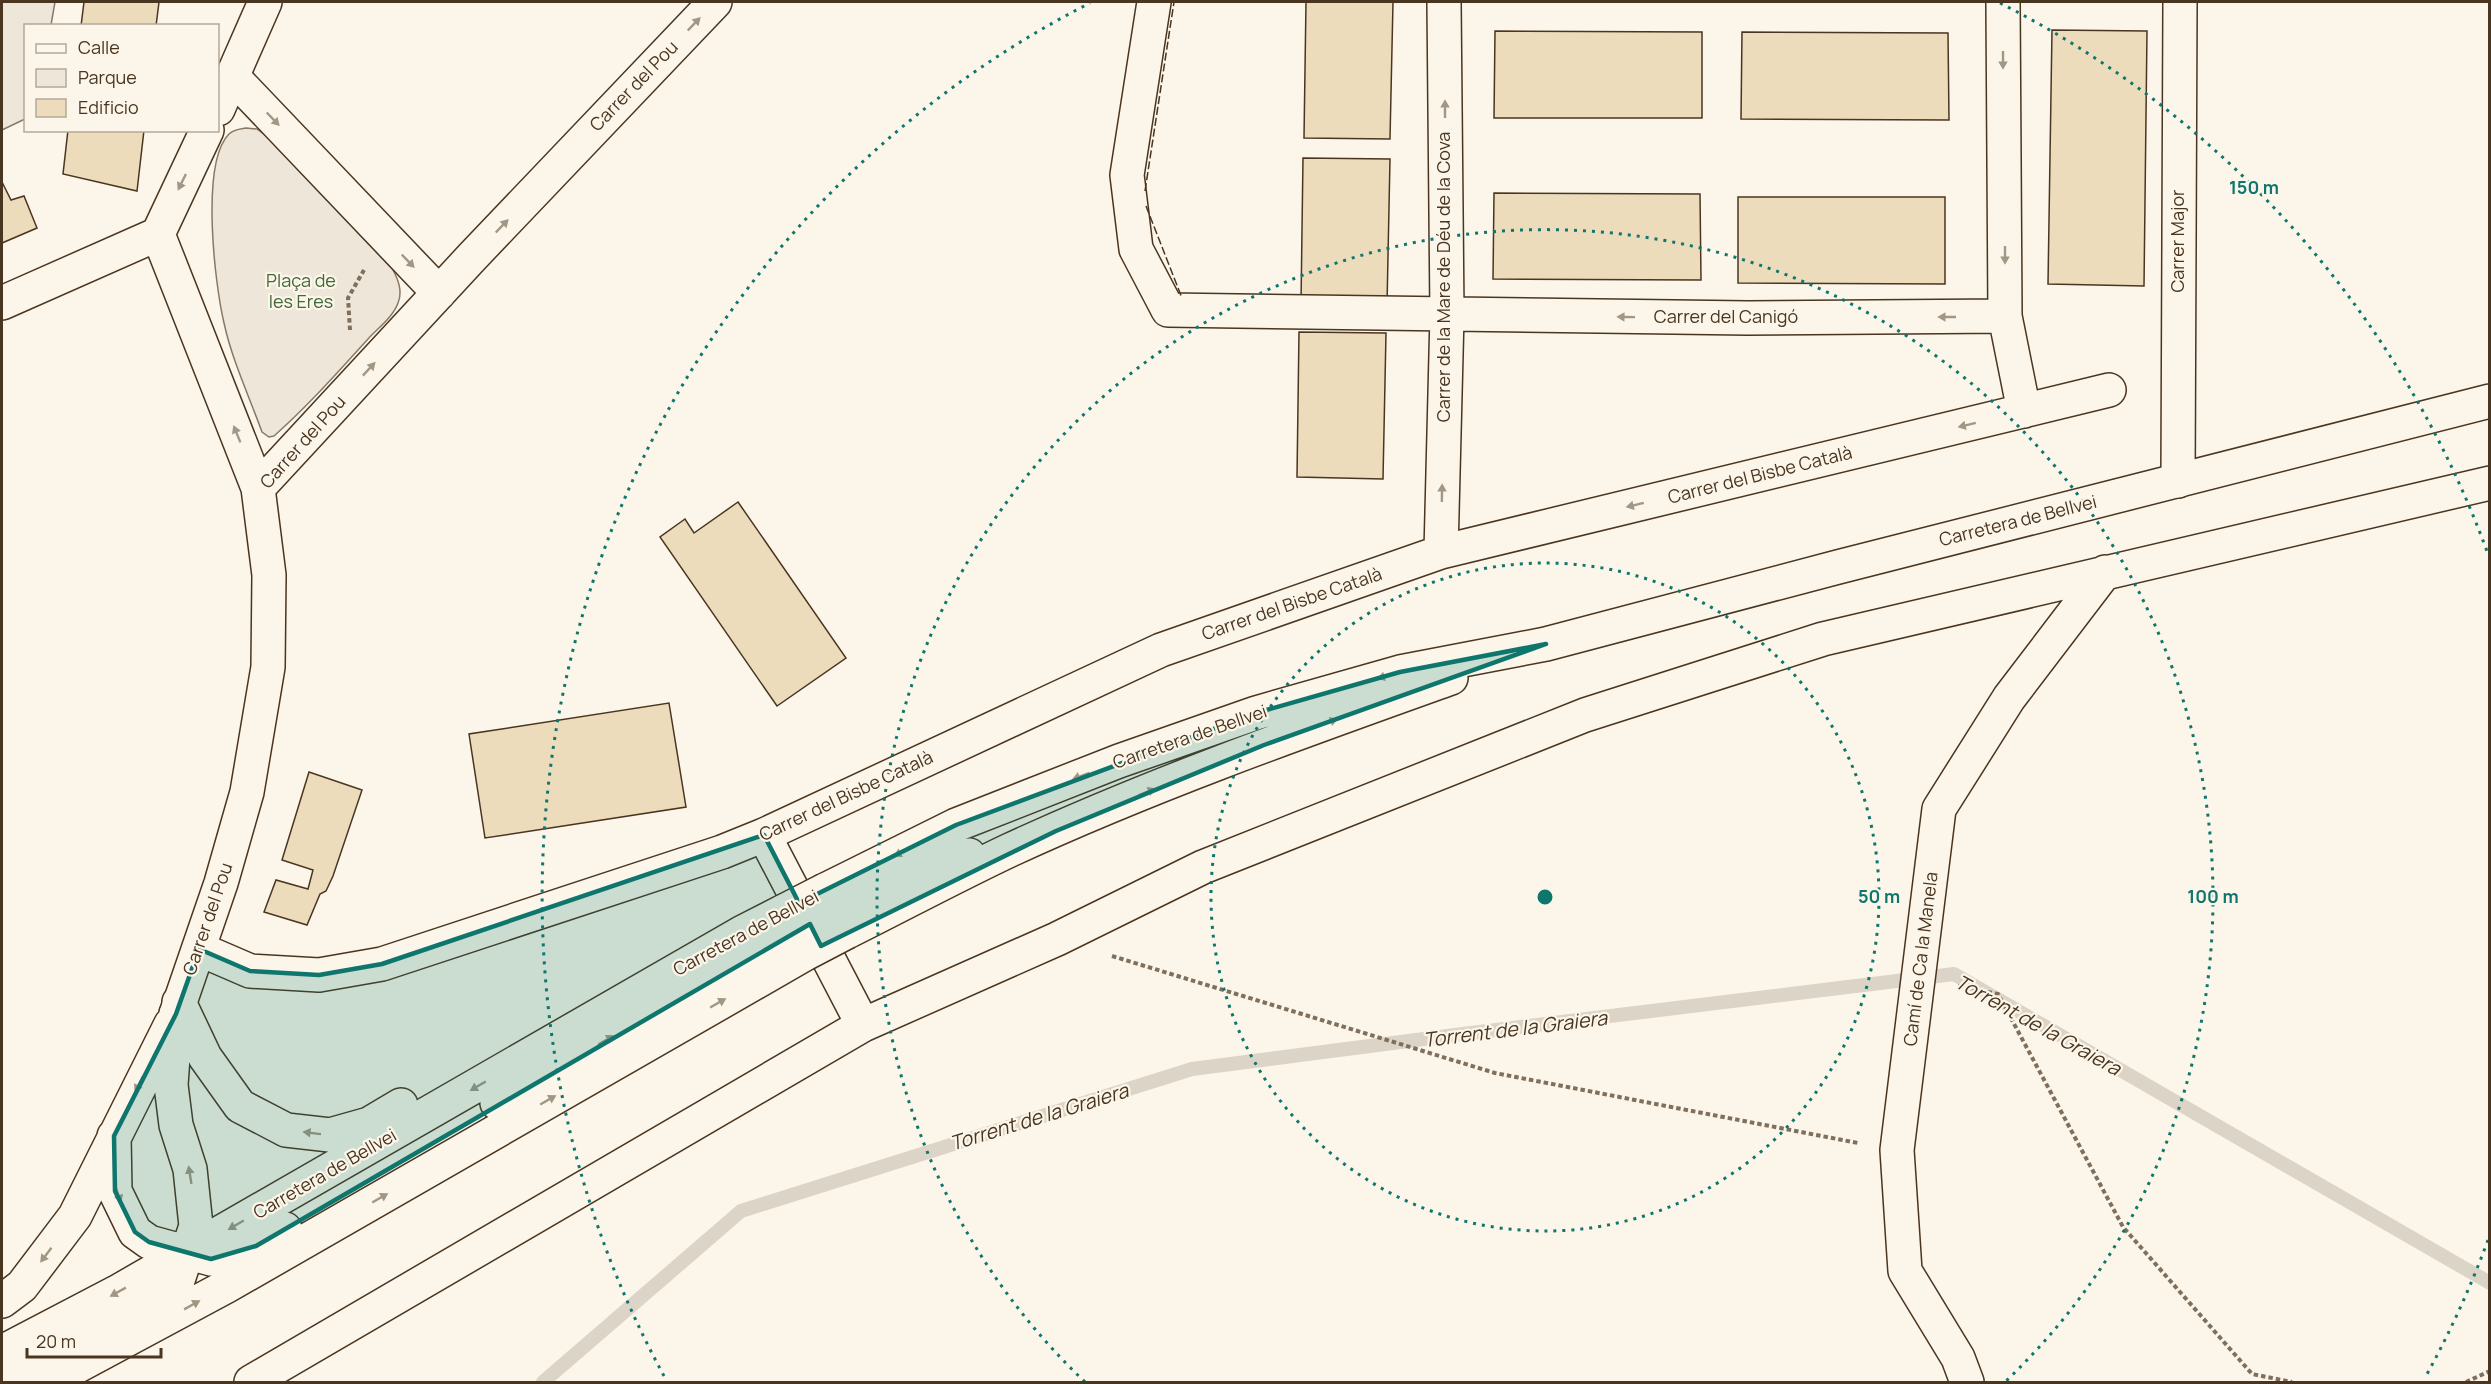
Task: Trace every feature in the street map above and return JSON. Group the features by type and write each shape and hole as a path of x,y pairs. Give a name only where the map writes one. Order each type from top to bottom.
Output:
{"street":[{"path":"219,107 265,2"},
{"name":"Carrer del Pou","path":"178,1008 221,883 247,792 268,667 269,575 258,489 715,2"},
{"name":"Carrer del Canigó","path":"1154,2 1127,175 1137,249 1168,310 1748,318 2005,316"},
{"name":"Carrer de la Mare de Déu de la Cova","path":"1441,552 1447,315 1444,2"},
{"path":"2003,2 2005,316 2024,411"},
{"name":"Carrer Major","path":"2178,481 2180,2"},
{"path":"233,77 439,294"},
{"path":"2,303 158,234 206,132"},
{"path":"158,234 258,489"},
{"name":"Carrer del Bisbe Català","path":"199,949 250,971 320,975 382,964 722,852 764,835 1161,650 1441,552 2109,390"},
{"name":"Carretera de Bellvei","path":"48,1383 227,1287 506,1124 794,933 836,911 956,825 1119,761 1256,713 1400,672 1546,644 2490,401"},
{"path":"251,1383 862,1025 1057,939 1203,867 1585,715 1823,639 2490,483"},
{"name":"Camí de Ca la Manela","path":"1967,1383 1958,1358 1905,1271 1897,1150 1939,809 2009,698 2105,572"},
{"name":"Carretera de Bellvei","path":"2,1352 117,1293 741,933 794,933 836,911 1010,850 1264,745 1546,644"},
{"path":"764,835 862,1025"},
{"path":"178,1008 205,1057 240,1106 286,1130 330,1135 369,1124 652,961 741,933"},
{"path":"114,1136 115,1191 135,1232 149,1242 211,1259 256,1246 517,1091 794,933"},
{"path":"2,1301 22,1286 75,1216 178,1008"},
{"path":"2,1377 140,1308 178,1280 196,1226 190,1169 176,1125 171,1085 178,1008"}],"path":[{"path":"351,334 348,298 358,276 365,269"},
{"path":"1057,939 1495,1073 1897,1150"},
{"path":"1918,978 1998,993 2122,1227 2252,1374 2292,1383"},
{"path":"2466,1383 2490,1371"}],"highlighted area":[{"path":"1546,644 1264,745 1056,831 821,946 810,924 256,1246 211,1259 149,1242 135,1232 115,1191 114,1136 176,1014 199,949 250,971 319,975 382,964 764,835 799,903 956,825 1256,713 1400,672"}],"green space":[{"path":"2,2 55,2 51,24 24,24 24,119 2,130"},
{"name":"Plaça de les Eres","path":"246,128 257,129 265,135 392,268 400,290 398,303 389,318 299,413 274,436 269,437 262,432 231,351 220,305 214,254 212,197 220,149 231,132"}],"building":[{"path":"84,2 159,2 156,24 81,24"},
{"path":"1306,2 1393,2 1390,139 1304,138"},
{"path":"2052,30 2147,31 2144,286 2048,284"},
{"path":"1495,31 1702,32 1702,118 1494,118"},
{"path":"1742,32 1948,33 1949,120 1741,119"},
{"path":"68,132 144,132 137,191 63,174"},
{"path":"1303,158 1390,159 1387,305 1301,303"},
{"path":"2,182 11,200 24,196 37,228 2,243"},
{"path":"1494,193 1700,194 1701,280 1493,279"},
{"path":"1738,197 1945,197 1945,284 1738,283"},
{"path":"1299,332 1386,333 1383,479 1297,477"},
{"path":"738,502 846,658 777,706 660,537 685,519 694,533"},
{"path":"669,703 686,807 485,838 469,734"},
{"path":"309,772 362,790 333,876 326,891 320,894 307,925 264,912 276,880 308,889 313,870 282,860"}],"waterway":[{"name":"Torrent de la Graiera","path":"543,1382 741,1211 1192,1069 1954,974 2490,1283"}],"fence":[{"path":"1145,191 1174,2"},
{"path":"1146,206 1182,298"}]}
